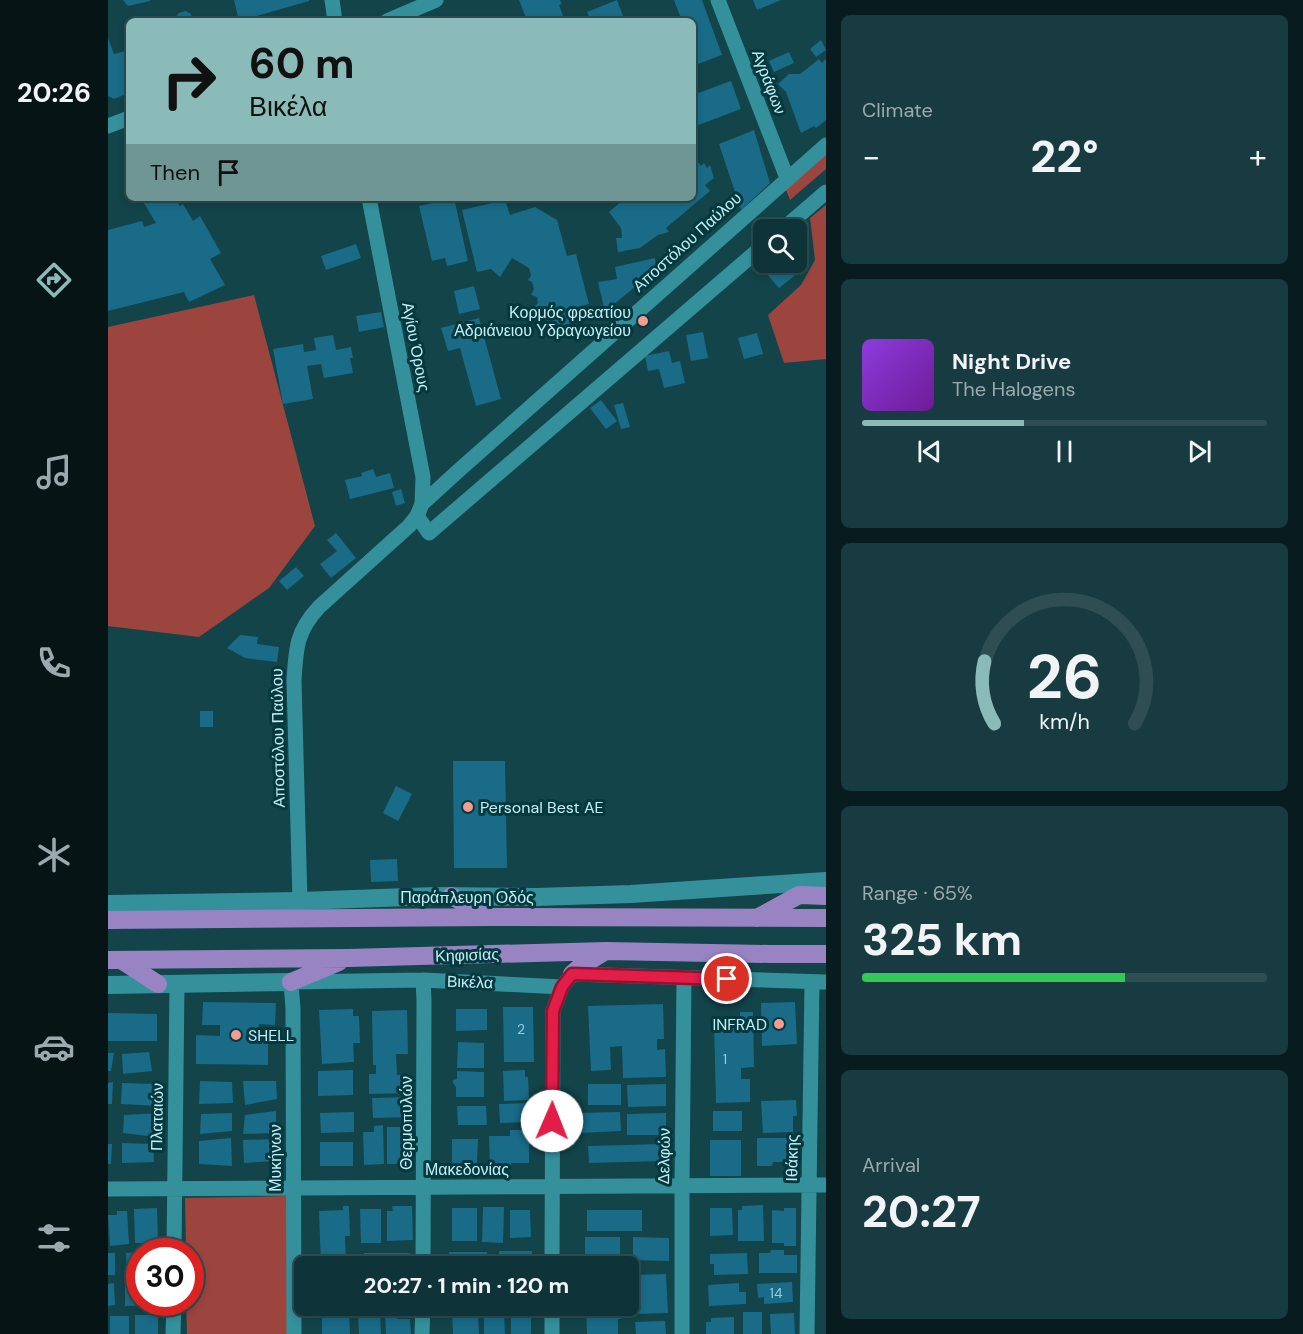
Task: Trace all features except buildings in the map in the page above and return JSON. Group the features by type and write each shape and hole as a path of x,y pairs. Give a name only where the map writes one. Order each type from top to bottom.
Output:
{"main road":[{"path":"756,919 799,895 826,896"},
{"path":"451,896 493,917"},
{"path":"108,920 493,917 826,918"},
{"path":"567,980 581,966 606,951"},
{"name":"Κηφισίας","path":"115,960 348,958 606,951 826,954"},
{"path":"291,982 348,958"},
{"path":"115,960 158,984"}],"street":[{"path":"332,0 335,18"},
{"path":"394,18 436,0"},
{"name":"Αγράφων","path":"718,0 787,178"},
{"path":"108,126 126,119"},
{"name":"Αποστόλου Παύλου","path":"300,901 294,681 296,651 301,631 309,618 409,526 420,510 826,145"},
{"path":"795,219 826,192"},
{"name":"Αγίου Όρους","path":"370,201 423,477 420,510"},
{"path":"420,510 429,533 753,254"},
{"name":"Παράπλευρη Οδός","path":"108,904 631,894 826,881"},
{"name":"Βικέλα","path":"108,985 684,978 819,982"},
{"name":"Δελφών","path":"682,1334 684,978"},
{"name":"Θερμοπυλών","path":"423,980 423,1256"},
{"path":"552,1256 553,1011 567,980"},
{"name":"Μυκήνων","path":"291,982 294,1334"},
{"name":"Ιθάκης","path":"807,1334 810,1185 819,982"},
{"name":"Πλαταιών","path":"174,1238 177,984"},
{"name":"Μακεδονίας","path":"108,1189 826,1185"},
{"path":"173,1334 174,1316"},
{"path":"422,1334 423,1316"},
{"path":"552,1316 552,1334"}],"shaded area":[{"path":"826,150 826,169 790,200 784,185"},
{"path":"826,205 826,359 784,363 768,315 801,285 815,260 810,218"},
{"path":"254,295 315,526 269,588 199,637 108,626 108,327"},
{"path":"289,1196 289,1334 187,1334 186,1316 204,1316 204,1238 186,1238 185,1198"}],"place":[{"name":"Κορμός φρεατίου Αδριάνειου Υδραγωγείου","path":"643,321"},
{"name":"Personal Best AE","path":"468,807"},
{"name":"INFRAD","path":"779,1024"},
{"name":"SHELL","path":"236,1035"}],"route":[{"path":"552,1121 553,1011 562,987 572,974 727,979"}]}
